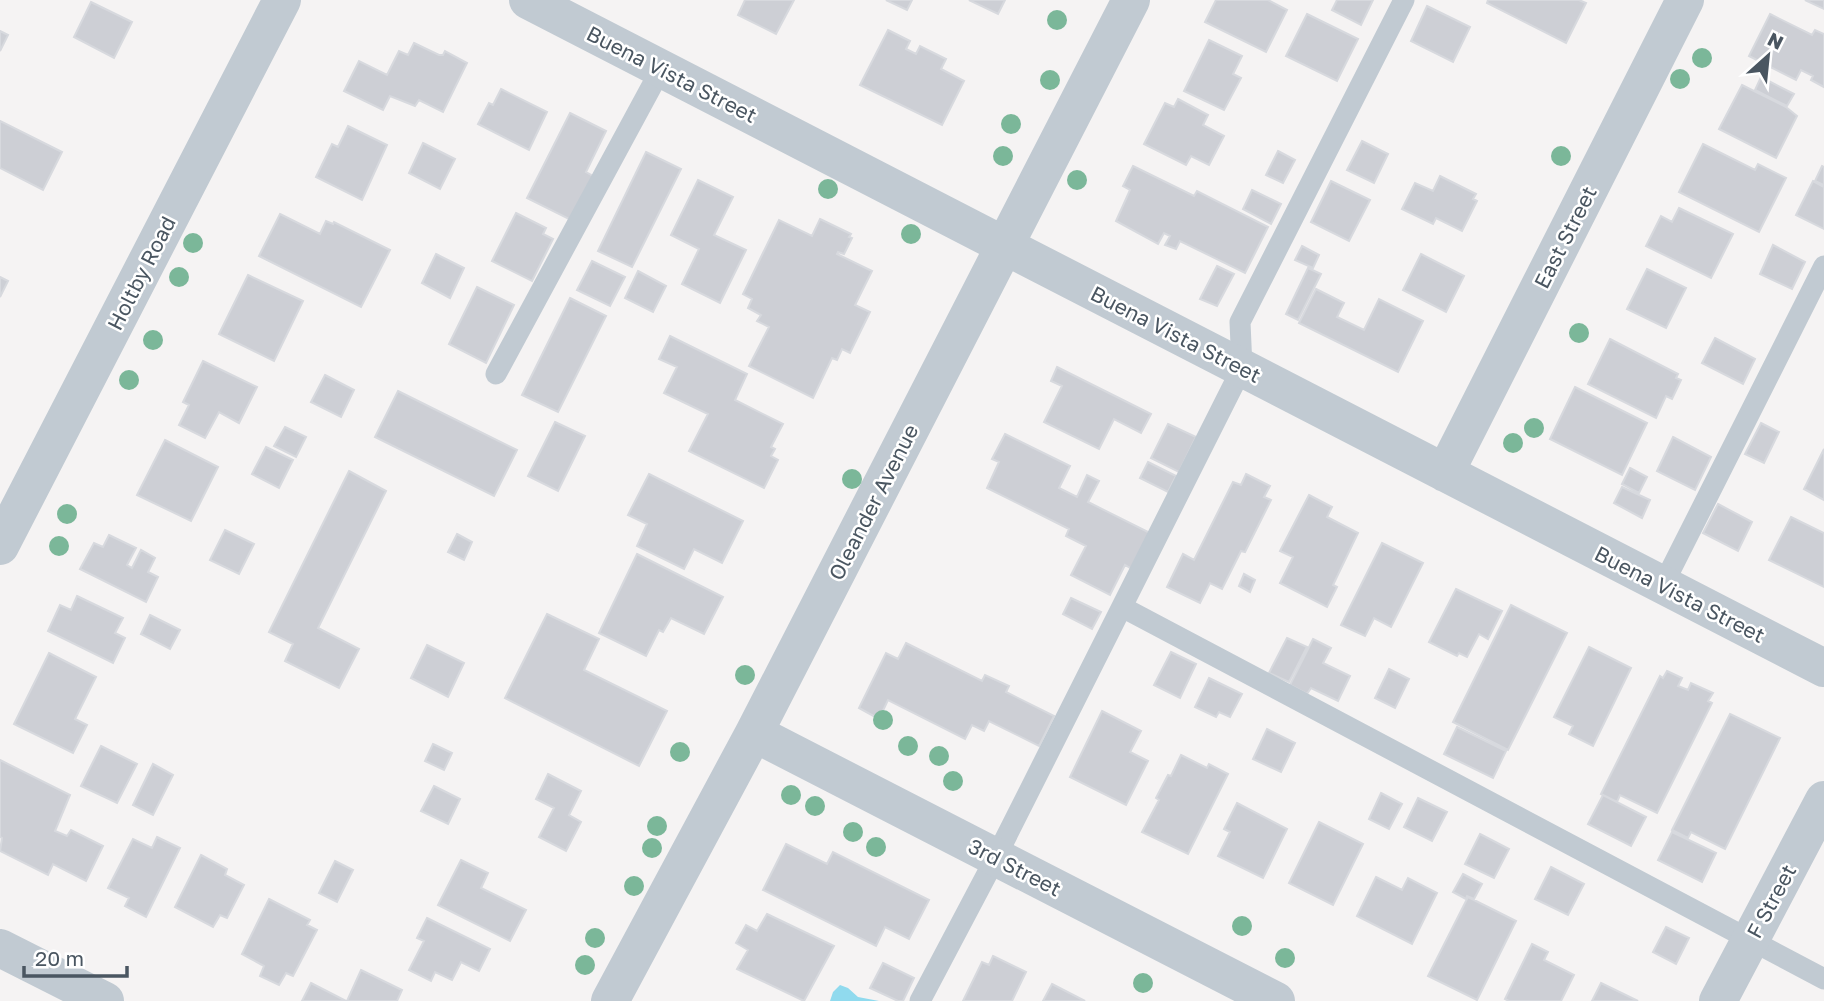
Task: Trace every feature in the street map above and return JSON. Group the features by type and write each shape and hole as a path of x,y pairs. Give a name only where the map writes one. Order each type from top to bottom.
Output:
{"street":[{"name":"Holtby Road","path":"0,546 282,0"},
{"name":"Buena Vista Street","path":"528,0 1824,668"},
{"name":"Oleander Avenue","path":"610,1001 754,733 1131,0"},
{"name":"East Street","path":"1446,473 1685,0"},
{"name":"3rd Street","path":"754,733 1276,1001"},
{"name":"F Street","path":"1718,1001 1824,800"},
{"path":"0,948 105,1001"}],"lane":[{"path":"920,1001 996,857 1242,368 1240,322 1404,0"},
{"path":"496,374 661,68"},
{"path":"1663,585 1824,267"},
{"path":"1122,607 1824,979"}],"water":[{"path":"840,985 858,997 879,1001 830,1001 833,992"}],"building":[{"path":"745,0 794,0 776,34 738,15"},
{"path":"886,0 912,0 907,10"},
{"path":"969,0 1005,0 998,14"},
{"path":"1216,0 1268,0 1287,10 1266,52 1205,22"},
{"path":"1337,0 1373,0 1361,25 1332,10"},
{"path":"1488,0 1579,0 1586,3 1566,43 1487,3"},
{"path":"1805,0 1824,0 1824,9"},
{"path":"91,2 132,22 114,58 74,37"},
{"path":"1427,6 1470,27 1453,62 1411,41"},
{"path":"1307,14 1358,39 1337,81 1286,56"},
{"path":"1770,14 1812,35 1815,30 1824,34 1824,87 1811,80 1813,76 1801,70 1796,80 1749,56"},
{"path":"888,30 910,41 906,49 916,54 920,46 946,59 941,69 964,81 942,125 860,85"},
{"path":"0,31 8,35 0,51"},
{"path":"1209,40 1242,56 1233,74 1241,78 1224,110 1184,91"},
{"path":"414,43 439,55 443,55 445,51 467,63 443,112 419,100 415,106 390,96 383,110 344,91 359,61 387,75 399,51 408,55"},
{"path":"1761,77 1794,94 1787,106 1755,90"},
{"path":"1742,85 1786,107 1797,116 1776,158 1719,129"},
{"path":"501,89 547,112 529,150 478,124 489,103 493,105"},
{"path":"1178,99 1208,115 1203,125 1224,136 1209,165 1191,156 1186,165 1144,144 1165,103 1174,107"},
{"path":"570,113 606,131 586,172 593,176 571,220 527,198"},
{"path":"0,121 62,152 43,190 0,168"},
{"path":"348,126 387,145 362,200 316,177 332,144 338,147"},
{"path":"1362,141 1388,154 1374,183 1347,170"},
{"path":"423,143 455,159 440,189 409,173"},
{"path":"1703,144 1755,170 1758,164 1786,178 1759,232 1679,192"},
{"path":"1278,151 1295,160 1283,183 1266,175"},
{"path":"646,152 681,169 632,267 598,251"},
{"path":"1133,166 1194,196 1197,191 1268,227 1245,273 1180,241 1176,249 1165,245 1170,236 1164,233 1158,244 1116,221 1130,190 1123,186"},
{"path":"1822,166 1824,167 1824,185 1815,181"},
{"path":"1440,176 1476,194 1473,199 1477,201 1462,231 1436,218 1433,224 1402,209 1415,183 1433,191"},
{"path":"698,180 733,197 714,235 746,250 720,303 682,284 699,249 671,235"},
{"path":"1331,181 1370,200 1349,241 1311,222"},
{"path":"1813,181 1824,187 1824,229 1796,215"},
{"path":"1252,190 1281,204 1271,224 1243,209"},
{"path":"1679,208 1733,234 1711,278 1646,246 1661,216 1672,222"},
{"path":"516,213 546,228 543,234 553,239 532,281 492,261"},
{"path":"280,214 320,234 326,221 333,224 334,222 390,250 361,307 259,256"},
{"path":"820,219 851,234 849,237 852,238 844,254 837,254 872,271 855,305 870,312 850,353 842,349 837,360 832,358 813,398 749,366 769,327 757,321 761,315 748,308 752,299 743,294 779,220 812,236"},
{"path":"1773,245 1805,262 1792,289 1760,274"},
{"path":"1302,246 1319,255 1313,268 1295,260"},
{"path":"436,254 464,268 450,298 422,283"},
{"path":"1421,254 1464,276 1446,312 1403,290"},
{"path":"592,261 625,277 610,306 577,290"},
{"path":"1217,266 1234,274 1217,306 1200,299"},
{"path":"1308,268 1321,274 1298,320 1286,314"},
{"path":"1647,269 1686,288 1666,328 1627,309"},
{"path":"638,271 666,286 653,312 625,298"},
{"path":"248,275 303,301 274,361 219,334"},
{"path":"0,277 8,281 0,297"},
{"path":"477,287 514,305 486,363 449,344"},
{"path":"1316,289 1344,303 1337,317 1364,330 1379,299 1423,321 1398,372 1299,323"},
{"path":"570,298 606,316 558,412 522,395"},
{"path":"670,336 747,374 735,400 783,424 771,447 775,449 771,456 778,460 764,488 689,451 708,414 664,393 677,367 659,359"},
{"path":"1715,338 1755,359 1743,384 1702,363"},
{"path":"1610,339 1678,374 1676,378 1681,380 1672,399 1666,396 1656,418 1588,384"},
{"path":"203,361 257,387 239,423 219,412 205,438 179,425 189,405 183,402"},
{"path":"1057,367 1151,414 1141,433 1114,419 1099,449 1044,422 1062,386 1051,381"},
{"path":"325,375 354,390 341,417 311,402"},
{"path":"1575,387 1647,423 1622,475 1550,439"},
{"path":"398,391 517,450 494,496 375,437"},
{"path":"555,422 585,436 558,491 528,476"},
{"path":"1761,423 1779,432 1764,463 1745,454"},
{"path":"1168,424 1196,437 1179,472 1151,458"},
{"path":"285,427 306,437 296,457 274,446"},
{"path":"1005,434 1070,466 1059,488 1077,497 1087,475 1099,481 1088,502 1150,533 1132,569 1125,565 1110,595 1071,575 1086,546 1066,536 1069,529 987,488 999,462 992,459"},
{"path":"1673,437 1711,457 1695,490 1657,471"},
{"path":"165,440 218,467 191,521 137,495"},
{"path":"266,447 293,460 279,488 252,474"},
{"path":"1824,449 1824,500 1804,489"},
{"path":"1148,462 1176,476 1168,492 1140,478"},
{"path":"1630,468 1647,477 1639,493 1622,484"},
{"path":"349,471 386,491 318,628 359,649 339,688 285,661 293,644 269,632"},
{"path":"649,474 743,521 722,563 694,549 684,569 637,546 647,524 628,515"},
{"path":"1246,474 1270,486 1264,497 1271,500 1245,552 1241,551 1222,589 1210,583 1200,603 1167,587 1183,554 1194,560 1233,482 1241,485"},
{"path":"1622,487 1650,500 1642,518 1614,503"},
{"path":"1309,495 1332,507 1327,517 1358,533 1333,585 1337,587 1327,607 1280,583 1293,557 1280,551"},
{"path":"1718,504 1752,522 1738,551 1703,533"},
{"path":"1791,517 1824,533 1824,587 1769,560"},
{"path":"225,530 254,544 239,574 210,560"},
{"path":"457,534 472,542 464,560 448,552"},
{"path":"109,535 136,548 127,565 132,568 141,550 155,558 148,572 158,577 146,602 80,569 94,543 103,547"},
{"path":"1382,543 1423,563 1391,627 1374,618 1365,636 1341,625"},
{"path":"637,554 723,597 704,634 671,618 663,632 659,630 646,656 599,633"},
{"path":"1244,574 1255,580 1250,592 1239,586"},
{"path":"1456,589 1502,611 1488,639 1479,634 1467,657 1459,653 1457,656 1429,642"},
{"path":"77,596 123,618 115,633 125,638 113,663 48,631 60,605 71,610"},
{"path":"1071,598 1101,612 1092,629 1063,614"},
{"path":"1511,605 1567,633 1508,750 1453,722"},
{"path":"547,614 599,639 584,670 667,711 639,766 505,698"},
{"path":"150,615 180,630 170,649 141,634"},
{"path":"1287,638 1307,647 1289,682 1269,673"},
{"path":"1313,639 1331,648 1323,663 1350,676 1338,701 1311,688 1307,694 1290,685"},
{"path":"906,643 982,681 985,675 1009,686 1006,692 1054,716 1039,746 989,721 984,731 972,725 965,739 888,700 879,719 859,708 886,653 898,659"},
{"path":"427,645 464,663 448,697 411,678"},
{"path":"1589,647 1631,668 1593,746 1569,734 1573,726 1554,717"},
{"path":"1171,652 1196,664 1180,698 1154,685"},
{"path":"49,653 96,677 75,719 87,725 73,753 14,724"},
{"path":"1389,669 1409,679 1395,708 1375,698"},
{"path":"1667,671 1682,678 1678,686 1688,690 1691,683 1713,693 1708,701 1712,703 1657,813 1620,795 1617,802 1601,794 1660,676 1663,678"},
{"path":"1209,678 1242,694 1230,717 1219,712 1216,717 1195,707"},
{"path":"1102,711 1141,731 1130,752 1148,761 1126,805 1070,777"},
{"path":"1730,714 1780,738 1725,849 1691,832 1688,838 1672,830"},
{"path":"1457,727 1506,751 1493,778 1444,754"},
{"path":"1267,729 1295,743 1281,772 1253,759"},
{"path":"433,744 452,753 444,770 425,761"},
{"path":"101,746 137,764 117,803 81,786"},
{"path":"1181,755 1207,768 1209,764 1228,774 1188,854 1142,832 1159,800 1156,798"},
{"path":"0,760 70,795 55,831 67,836 71,830 103,846 86,881 53,864 48,875 0,851"},
{"path":"153,764 173,775 153,815 133,805"},
{"path":"548,774 581,791 569,815 581,822 566,851 539,837 554,808 536,799"},
{"path":"434,786 460,799 448,824 421,811"},
{"path":"1381,793 1402,804 1389,829 1369,819"},
{"path":"1603,795 1646,817 1631,846 1588,824"},
{"path":"1418,798 1447,812 1432,841 1404,827"},
{"path":"1237,803 1287,829 1263,878 1218,856 1230,832 1224,829"},
{"path":"1319,822 1363,844 1333,905 1289,883"},
{"path":"1672,832 1716,853 1702,882 1658,860"},
{"path":"1480,834 1509,849 1494,878 1465,864"},
{"path":"157,837 180,848 146,917 125,906 129,898 108,888 133,839 152,848"},
{"path":"786,844 827,864 833,852 929,900 909,939 885,927 876,946 763,890"},
{"path":"201,855 227,869 225,875 244,885 227,918 220,915 213,927 175,907"},
{"path":"461,860 488,873 481,888 526,910 510,941 438,905"},
{"path":"335,861 353,870 337,902 319,893"},
{"path":"1551,867 1584,884 1568,915 1535,899"},
{"path":"1463,874 1482,884 1474,899 1467,896 1466,899 1453,892"},
{"path":"1376,877 1402,890 1408,878 1437,893 1412,944 1357,916"},
{"path":"1468,897 1516,921 1477,1000 1428,976"},
{"path":"269,899 310,920 307,925 317,930 293,976 286,973 279,985 260,976 264,966 242,954"},
{"path":"767,914 834,946 804,1001 737,969 748,950 736,943 746,925 757,931"},
{"path":"427,918 490,949 479,971 461,962 452,980 435,972 431,981 409,970 424,941 417,938"},
{"path":"1666,927 1689,938 1676,964 1653,952"},
{"path":"1532,944 1548,952 1544,960 1574,975 1561,1001 1505,999"},
{"path":"993,956 1026,972 1012,1001 963,1001 982,962 989,965"},
{"path":"883,963 914,978 903,1001 870,988"},
{"path":"361,970 402,990 397,1001 347,1001"},
{"path":"311,983 346,1001 302,1001"},
{"path":"1601,983 1638,1001 1592,1001"},
{"path":"1052,984 1085,1001 1043,1001"}]}
